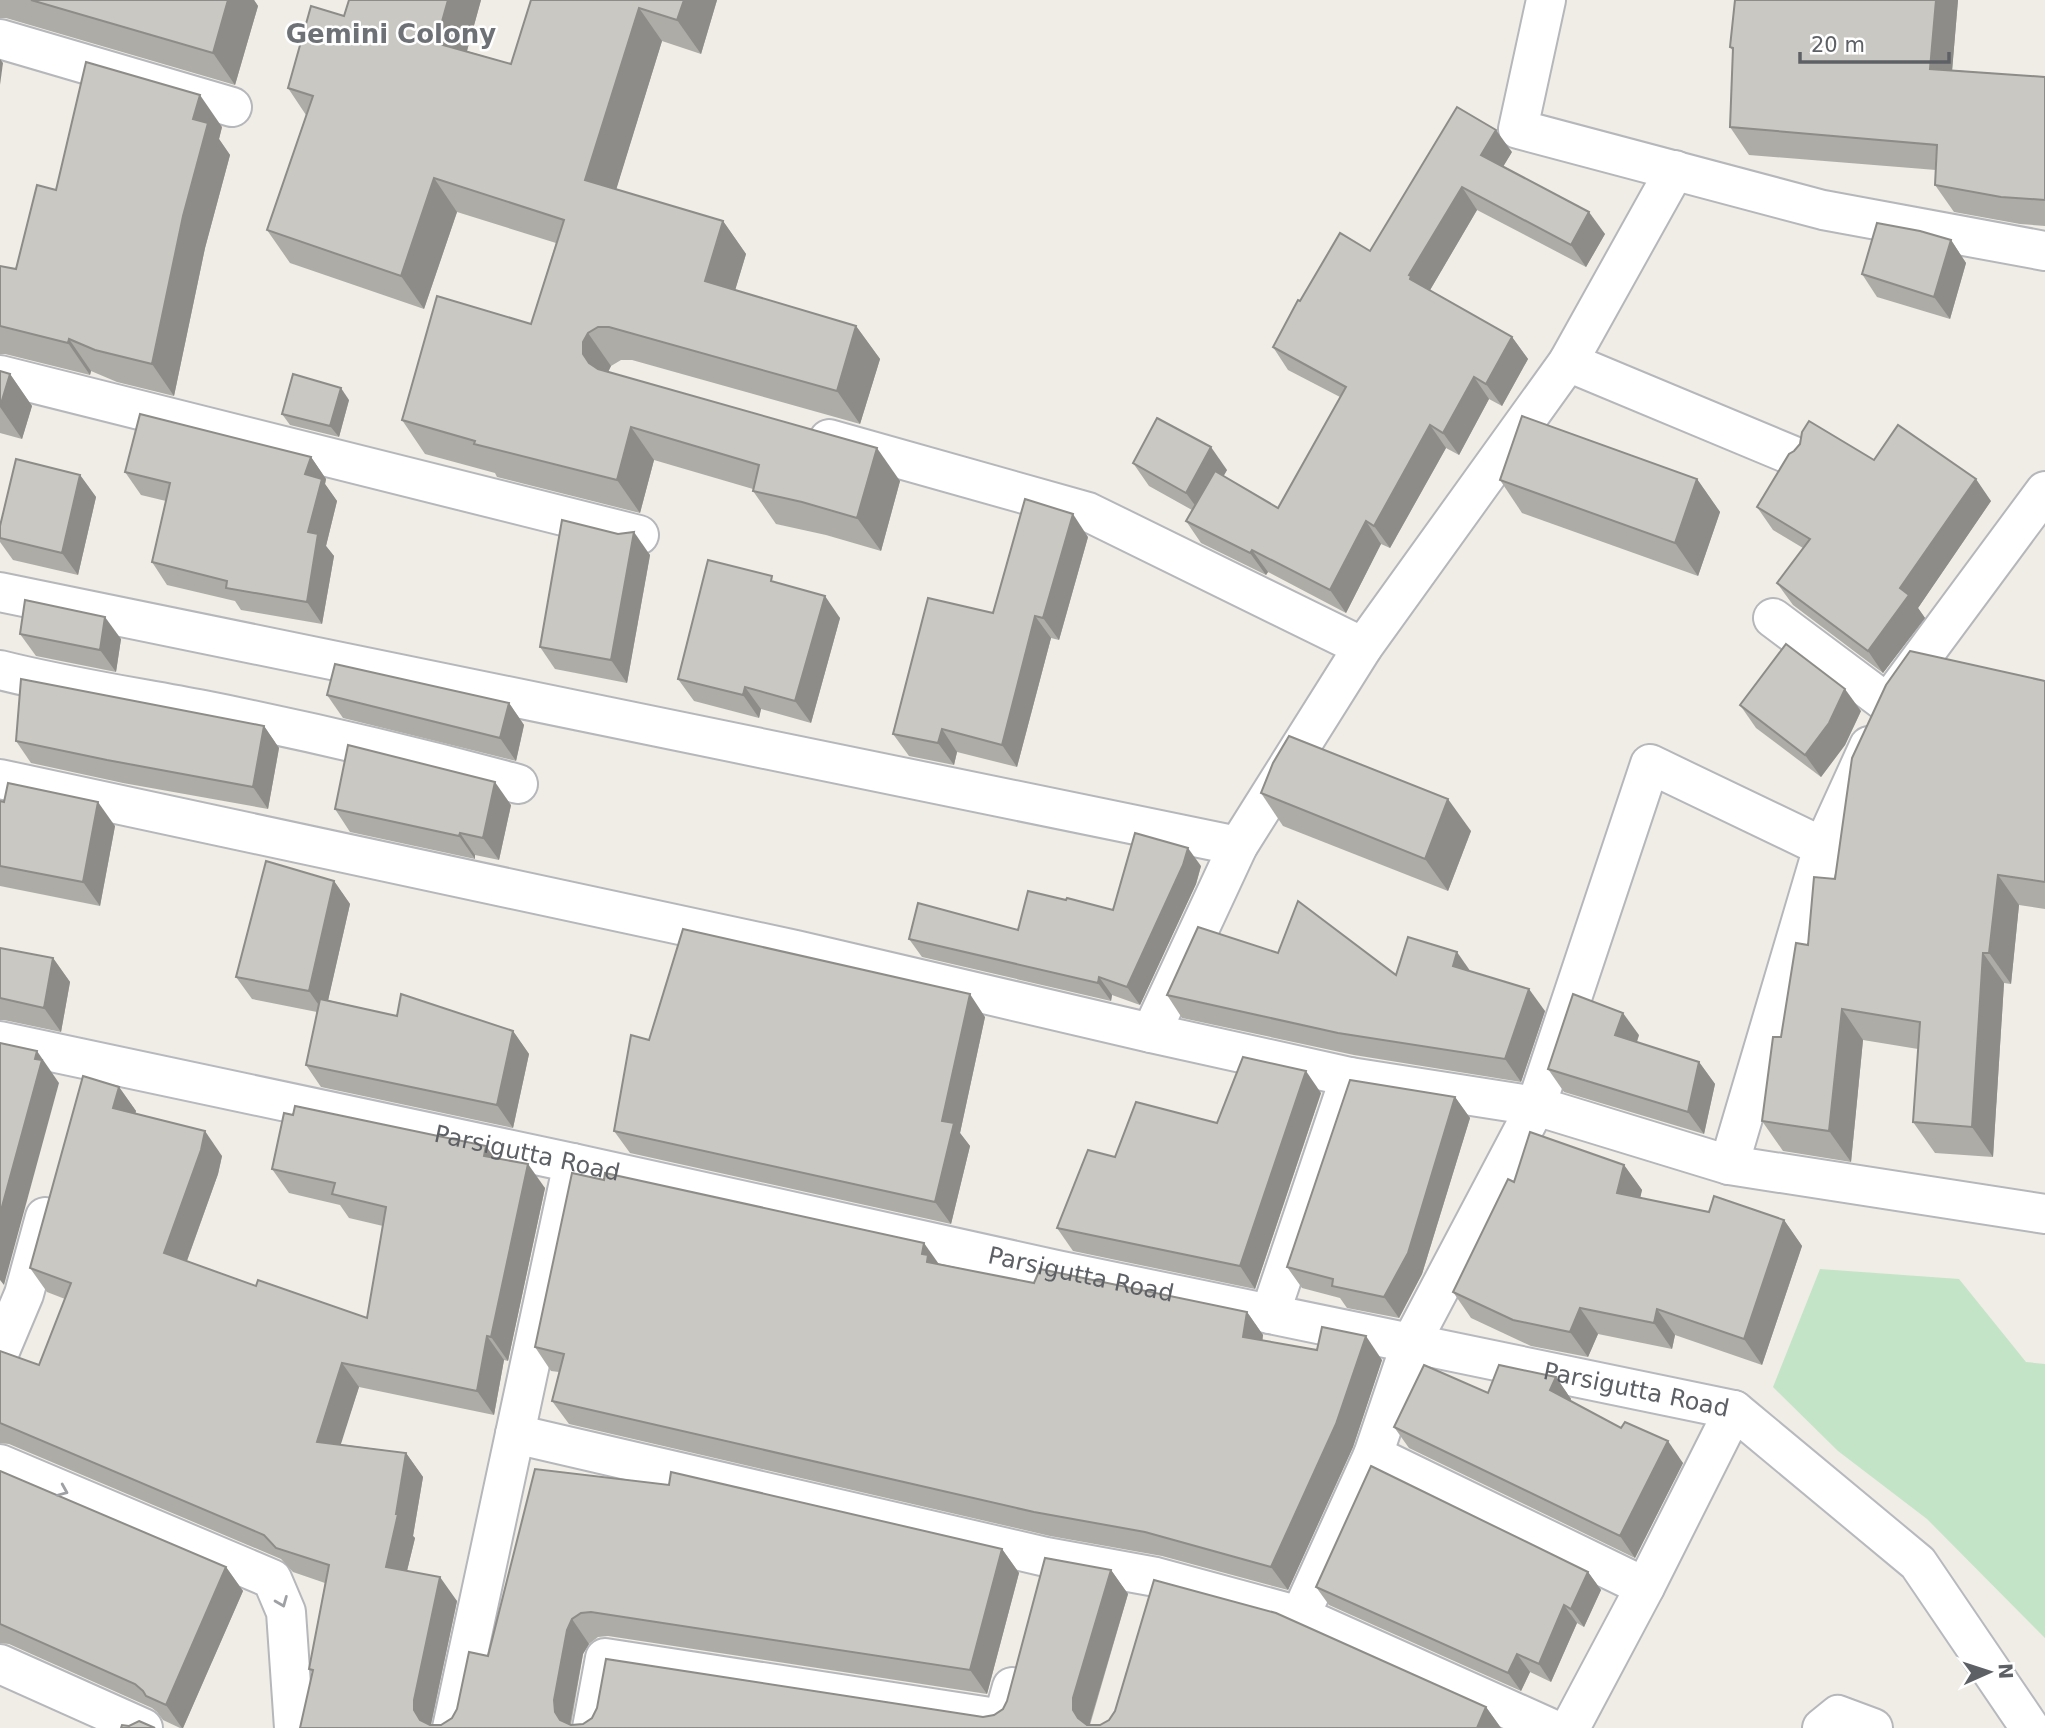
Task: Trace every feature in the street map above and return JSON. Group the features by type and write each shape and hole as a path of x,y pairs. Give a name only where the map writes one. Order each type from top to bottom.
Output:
{"street":[{"path":"1546,0 1518,129 1823,210 2045,251"},
{"path":"0,39 232,107"},
{"path":"1151,1033 1238,846 1363,647 1568,362 1675,170"},
{"path":"1568,362 1796,457"},
{"path":"0,375 639,534"},
{"path":"798,430 1088,512 1363,647"},
{"path":"1729,1165 1823,847 1888,704 2045,491"},
{"path":"0,592 1238,846"},
{"path":"1773,618 1888,704"},
{"path":"0,670 43,681 204,710 408,755 518,785"},
{"path":"1300,1616 1373,1455 1410,1343 1536,1107 1650,764 1823,847"},
{"path":"0,779 796,950 1350,1077 1536,1107 1729,1165 2045,1214"},
{"name":"Parsigutta Road","path":"0,1041 1057,1270 1734,1410 1918,1563 2030,1728"},
{"path":"77,1099 88,1060"},
{"path":"1270,1314 1350,1077"},
{"path":"452,1728 573,1163"},
{"path":"0,1351 24,1294 53,1190"},
{"path":"1570,1728 1734,1410"},
{"path":"515,1434 1046,1557 1156,1577 1300,1616 1550,1728"},
{"path":"1373,1455 1645,1587"},
{"path":"0,1464 272,1579 286,1612 293,1728"},
{"path":"1036,1594 1046,1557"},
{"path":"1145,1615 1156,1577"},
{"path":"592,1728 605,1658 1003,1719 1020,1657"},
{"path":"0,1664 143,1728"},
{"path":"1822,1728 1838,1715 1873,1728"}],"green space":[{"path":"1820,1269 1959,1279 2026,1362 2045,1364 2045,1638 1927,1519 1838,1451 1773,1387"}],"building":[{"path":"31,0 228,0 213,53"},
{"path":"349,0 448,0 436,43 511,64 531,0 684,0 677,20 639,8 585,180 723,221 705,281 856,326 837,391 609,327 598,327 588,333 583,342 583,354 589,363 598,369 877,448 857,518 753,491 759,465 631,427 617,480 474,444 475,441 402,420 437,296 531,324 564,220 434,178 401,276 267,230 313,96 288,88 311,6 344,16"},
{"path":"1735,0 1936,0 1930,69 2045,77 2045,200 2001,197 1935,185 1937,145 1730,127 1733,48 1730,47"},
{"path":"86,62 200,95 193,119 208,123 183,216 152,364 95,350 69,339 68,343 0,326 0,266 16,269 37,185 56,190"},
{"path":"1457,107 1496,130 1481,155 1589,212 1571,245 1462,187 1409,275 1410,279 1512,337 1486,384 1474,377 1443,433 1430,425 1374,526 1366,521 1330,590 1252,550 1250,553 1186,521 1215,471 1278,508 1346,387 1273,347 1298,300 1300,301 1340,233 1370,251"},
{"path":"1877,223 1951,240 1934,297 1862,274"},
{"path":"0,371 10,374 0,407"},
{"path":"293,374 341,388 330,426 282,414"},
{"path":"140,414 311,457 305,474 322,479 308,532 318,534 307,602 226,588 227,581 152,562 170,483 125,472"},
{"path":"1522,416 1697,479 1675,543 1500,480"},
{"path":"1157,418 1211,447 1186,493 1133,463"},
{"path":"1809,421 1874,460 1898,425 1976,479 1900,588 1909,595 1868,651 1777,583 1810,539 1757,507 1789,454 1800,444 1802,432"},
{"path":"16,459 80,475 62,553 0,538 0,526"},
{"path":"1025,499 1073,514 1043,618 1035,616 1002,745 942,729 938,743 893,734 928,598 993,613"},
{"path":"562,520 618,534 634,532 611,660 540,647"},
{"path":"708,560 772,576 771,581 825,596 795,701 745,687 743,695 678,679"},
{"path":"25,600 105,617 100,650 20,634"},
{"path":"1786,644 1845,689 1829,723 1805,755 1740,705"},
{"path":"1910,651 2045,681 2045,882 1998,875 1989,953 1983,953 1972,1127 1913,1122 1920,1022 1842,1009 1829,1131 1762,1121 1773,1037 1781,1037 1796,943 1808,945 1814,877 1835,879 1852,758 1886,685"},
{"path":"335,664 509,703 500,738 327,695"},
{"path":"21,679 264,726 253,787 16,741"},
{"path":"1289,736 1448,799 1425,859 1261,793 1273,763"},
{"path":"348,745 495,782 483,838 460,833 459,836 335,809"},
{"path":"8,783 98,802 83,882 0,866 0,801 4,802"},
{"path":"1135,833 1188,848 1183,865 1127,987 1099,977 1098,983 909,939 918,903 1018,930 1028,891 1113,910"},
{"path":"266,861 334,881 309,991 236,977"},
{"path":"1298,901 1396,975 1408,937 1457,952 1453,966 1529,989 1505,1059 1338,1033 1167,995 1198,927 1278,953"},
{"path":"683,929 970,994 942,1121 954,1123 935,1202 614,1131 631,1035 649,1040"},
{"path":"0,948 53,958 44,1008 0,998"},
{"path":"401,994 513,1031 497,1105 306,1065 320,999 397,1016"},
{"path":"1573,994 1623,1013 1615,1035 1699,1062 1688,1112 1548,1069"},
{"path":"0,1043 37,1051 35,1059 42,1060 0,1214"},
{"path":"1243,1057 1306,1071 1240,1266 1057,1228 1088,1150 1115,1157 1136,1102 1217,1123"},
{"path":"83,1076 119,1087 113,1108 205,1131 201,1150 164,1253 256,1286 258,1280 367,1318 386,1207 332,1194 335,1183 272,1169 284,1113 293,1115 295,1106 486,1146 484,1156 528,1164 491,1337 487,1336 477,1391 342,1363 317,1442 406,1453 398,1514 386,1567 440,1577 414,1700 414,1710 420,1720 430,1725 441,1725 452,1718 457,1709 469,1652 488,1656 535,1469 669,1485 671,1472 1002,1549 970,1670 591,1612 581,1613 572,1619 567,1630 554,1700 555,1712 560,1720 571,1725 583,1724 592,1718 597,1708 606,1659 983,1717 994,1715 1003,1709 1007,1701 1045,1558 1111,1570 1073,1698 1073,1710 1087,1725 1100,1725 1109,1720 1115,1711 1154,1580 1276,1613 1486,1707 1477,1728 300,1728 313,1670 309,1669 329,1565 276,1548 264,1535 0,1423 0,1351 39,1365 71,1283 30,1268"},
{"path":"1350,1080 1455,1097 1408,1253 1384,1297 1332,1286 1333,1279 1287,1267"},
{"path":"1530,1132 1624,1165 1617,1193 1709,1212 1714,1196 1784,1220 1744,1339 1657,1309 1654,1323 1580,1308 1570,1332 1513,1320 1453,1292 1508,1179 1514,1182"},
{"path":"572,1173 604,1180 605,1173 924,1243 922,1254 928,1255 927,1262 1034,1283 1040,1269 1247,1312 1243,1337 1317,1350 1322,1327 1366,1336 1336,1424 1271,1567 1145,1532 1034,1512 552,1401 564,1354 535,1347"},
{"path":"1424,1365 1488,1393 1499,1365 1556,1377 1550,1390 1621,1428 1625,1422 1668,1441 1620,1536 1394,1427"},
{"path":"1371,1466 1588,1572 1571,1609 1564,1605 1539,1664 1517,1654 1508,1673 1316,1587"},
{"path":"0,1471 226,1567 166,1705 146,1696 135,1684 0,1624"},
{"path":"139,1721 155,1728 121,1728 122,1725 129,1726"}],"district":[{"name":"Gemini Colony","path":"391,34"}]}
